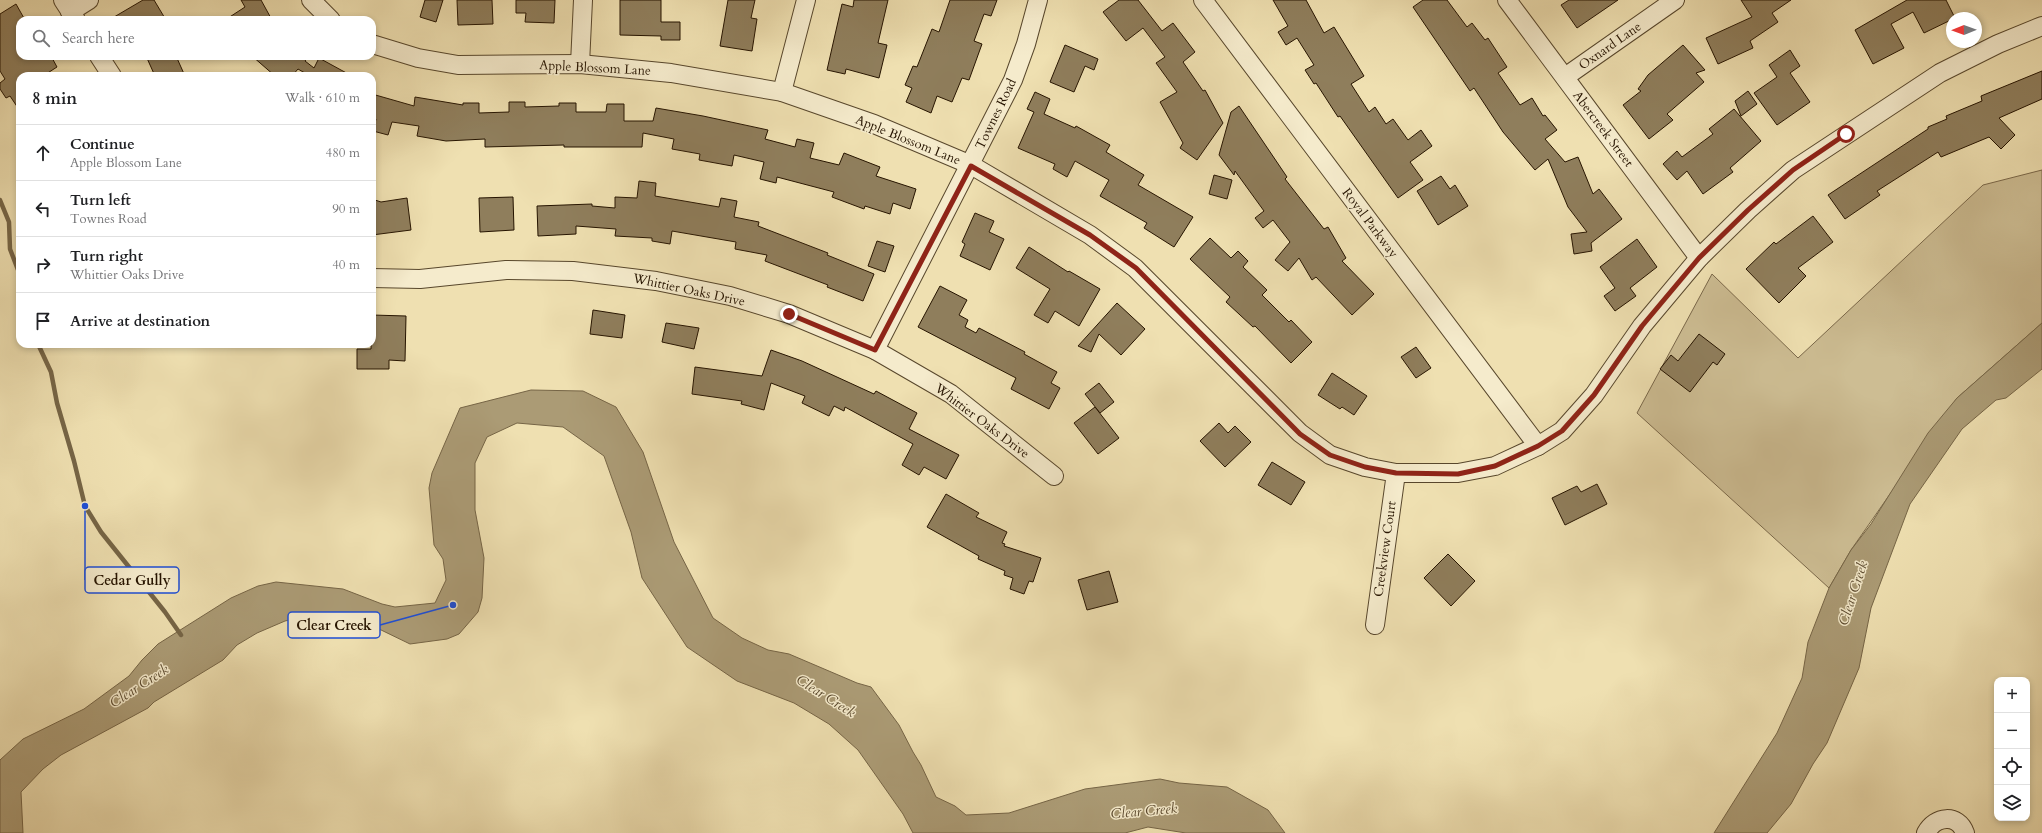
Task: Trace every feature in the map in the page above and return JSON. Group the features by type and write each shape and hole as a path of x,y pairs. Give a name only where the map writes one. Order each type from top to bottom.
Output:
{"street":[{"path":"69,11 88,0"},
{"path":"310,0 327,16"},
{"path":"580,64 583,0"},
{"path":"782,92 806,0"},
{"name":"Townes Road","path":"875,350 971,166 1013,80 1026,44 1038,0"},
{"name":"Royal Parkway","path":"1203,0 1538,446"},
{"name":"Abercreek Street","path":"1507,0 1699,258"},
{"name":"Oxnard Lane","path":"1565,77 1675,0"},
{"name":"Apple Blossom Lane","path":"376,45 418,58 458,65 580,64 671,73 782,92 874,124 971,166 1090,235 1136,268 1300,434 1330,455 1365,467 1396,473 1458,474 1495,466 1538,446 1562,431 1594,395 1642,326 1699,258 1748,210 1793,170 1940,73 1998,44 2042,26"},
{"path":"102,60 109,72"},
{"name":"Whittier Oaks Drive","path":"376,278 420,279 513,270 573,271 656,281 730,296 789,314 875,350 951,394 1054,476"},
{"name":"Creekview Court","path":"1375,625 1396,473"},
{"path":"1926,833 1934,822 1948,818 1957,821 1965,833"}],"shaded area":[{"path":"2042,170 2042,323 1957,398 1851,550 1829,588 1637,413 1712,274 1798,358 1983,185"}],"water":[{"path":"2042,323 2042,369 2006,398 1996,400 1962,429 1910,504 1871,608 1859,668 1827,743 1813,764 1791,804 1767,833 1714,833 1777,733 1802,678 1808,642 1829,588 1851,550 1871,524 1928,433 1957,398"},
{"path":"531,390 583,391 616,407 643,452 674,542 713,618 742,638 768,650 789,654 857,683 871,687 899,725 921,765 936,797 955,806 966,815 1009,813 1085,789 1160,779 1179,783 1227,787 1268,810 1285,833 1186,833 1148,827 1125,833 913,833 903,814 858,750 829,724 794,703 737,681 687,647 642,578 631,532 604,456 563,427 517,423 487,437 475,463 475,510 484,558 482,598 478,612 459,634 447,639 410,644 346,613 302,617 285,621 257,633 237,645 223,660 154,702 148,708 61,755 43,769 21,792 23,833 0,833 0,760 23,739 84,709 129,676 158,644 231,598 258,586 276,582 343,589 382,604 395,607 435,603 446,580 443,559 434,545 429,488 432,473 460,408"}],"building":[{"path":"143,0 154,0 164,16 116,16"},
{"path":"241,0 261,0 270,16 231,16 245,7"},
{"path":"425,0 443,0 436,22 420,17"},
{"path":"457,0 492,0 493,24 458,25"},
{"path":"516,0 555,0 554,23 525,22 526,13 516,13"},
{"path":"620,0 661,0 661,22 680,22 680,40 661,40 661,36 620,35"},
{"path":"728,0 755,0 751,18 757,19 752,51 720,46"},
{"path":"854,0 888,0 878,43 887,45 879,78 846,69 845,74 827,70 842,4 853,7"},
{"path":"950,0 997,0 991,16 984,14 974,41 982,44 969,80 962,78 952,102 937,96 931,113 906,102 912,88 905,85 913,66 917,67 932,29 939,32"},
{"path":"1119,0 1138,0 1162,31 1173,23 1195,52 1183,62 1203,91 1205,90 1223,123 1197,160 1180,148 1183,143 1160,102 1177,92 1156,63 1165,57 1143,28 1126,41 1103,12"},
{"path":"1273,0 1306,0 1324,33 1334,27 1364,76 1351,84 1369,112 1375,107 1386,124 1393,119 1408,140 1421,130 1432,146 1410,162 1423,180 1398,198 1340,116 1338,117 1316,83 1314,84 1305,70 1314,65 1297,38 1286,45 1278,32 1288,26"},
{"path":"1423,0 1447,0 1467,27 1472,23 1485,40 1488,38 1507,67 1498,73 1520,105 1532,98 1543,116 1545,115 1557,130 1545,139 1565,162 1578,157 1593,194 1599,189 1622,219 1591,243 1592,251 1574,254 1571,234 1587,232 1568,207 1548,159 1535,170 1503,132 1474,88 1470,91 1413,7"},
{"path":"1569,0 1618,0 1577,28 1561,5"},
{"path":"1741,0 1791,0 1772,13 1778,22 1750,41 1753,48 1718,64 1706,38 1752,17"},
{"path":"1907,0 1946,0 1952,12 1946,12 1946,22 1924,33 1913,12 1891,24 1904,48 1873,64 1855,30"},
{"path":"16,4 23,16 16,16 16,60 53,60 57,67 49,72 16,72 16,105 10,96 6,98 0,89 0,83 5,79 0,71 0,14"},
{"path":"1065,45 1098,59 1094,70 1085,66 1074,92 1050,82"},
{"path":"1683,45 1705,70 1696,73 1704,82 1667,114 1673,120 1649,139 1623,105 1641,91 1638,89 1648,75"},
{"path":"1790,50 1800,66 1790,73 1810,102 1777,125 1754,93 1777,77 1769,65"},
{"path":"148,60 178,60 183,72 153,72"},
{"path":"257,60 306,60 305,61 314,68 318,60 323,60 345,72 303,72 298,69 295,72 270,72"},
{"path":"2042,71 2042,99 1999,118 2015,135 2001,149 1989,137 1941,157 1938,152 1877,191 1880,195 1845,219 1828,195 1928,129 1928,127 1947,119 1946,116 1982,101 1981,96"},
{"path":"1748,91 1757,104 1741,116 1735,101"},
{"path":"1035,92 1050,99 1044,114 1075,128 1076,126 1110,145 1106,152 1144,175 1138,185 1193,217 1174,247 1144,228 1147,223 1100,196 1109,180 1075,161 1067,177 1053,169 1055,164 1018,148 1034,112 1027,109"},
{"path":"376,95 414,106 415,97 463,105 463,103 479,103 479,113 509,112 509,102 525,102 525,107 559,106 559,103 576,103 576,112 606,112 607,104 624,104 624,121 653,121 656,108 703,116 768,130 765,139 795,147 797,139 814,143 810,158 839,165 844,153 880,167 876,176 916,189 910,209 893,203 890,214 865,206 864,209 832,197 834,192 777,177 776,183 760,179 764,162 734,155 732,166 699,160 700,154 672,149 674,139 643,133 642,147 564,147 564,145 485,147 485,139 446,141 417,136 419,126 392,122 388,135 376,132"},
{"path":"1239,106 1287,177 1285,179 1324,229 1328,227 1346,258 1342,261 1374,294 1352,315 1316,277 1312,280 1299,258 1288,271 1275,260 1290,242 1273,220 1263,228 1255,218 1264,211 1235,171 1234,175 1219,155 1231,112"},
{"path":"1734,109 1761,141 1730,168 1733,172 1703,194 1687,171 1677,180 1663,164 1677,151 1682,157 1713,134 1709,129"},
{"path":"1214,175 1232,180 1227,199 1209,194"},
{"path":"1441,176 1450,189 1455,185 1468,206 1438,225 1417,191"},
{"path":"639,181 656,183 655,196 719,207 721,198 737,201 734,217 759,222 758,226 828,253 827,255 874,274 863,301 827,287 828,285 765,261 767,255 735,249 736,242 672,231 670,244 652,241 652,238 615,236 616,229 576,226 576,234 538,236 537,206 592,204 592,206 615,208 615,197 637,198"},
{"path":"513,197 514,230 480,232 479,198"},
{"path":"407,198 411,230 376,234 376,200 381,202"},
{"path":"975,213 994,221 989,232 1004,239 990,270 960,256 965,244 962,242"},
{"path":"1813,216 1833,242 1798,268 1806,276 1779,303 1746,269 1774,242 1776,244"},
{"path":"1210,238 1231,258 1238,251 1248,261 1243,267 1267,290 1262,295 1289,322 1291,320 1312,342 1291,363 1255,326 1253,327 1226,302 1230,297 1190,259"},
{"path":"1637,239 1657,267 1630,288 1636,296 1615,311 1604,296 1615,288 1600,267"},
{"path":"877,241 894,246 885,272 868,266"},
{"path":"1029,247 1068,272 1069,271 1100,289 1079,326 1055,311 1048,323 1034,315 1050,289 1016,268"},
{"path":"940,286 967,300 959,315 968,320 965,327 976,333 979,328 1025,352 1024,354 1057,372 1051,383 1060,388 1049,409 1011,389 1016,378 918,327"},
{"path":"1117,303 1145,329 1121,355 1099,334 1091,352 1078,346"},
{"path":"593,310 625,315 622,338 590,334"},
{"path":"376,315 406,316 405,361 389,360 389,369 357,369 357,349 376,348"},
{"path":"666,323 699,328 694,349 662,342"},
{"path":"1699,334 1725,354 1717,365 1713,362 1690,392 1660,369 1671,355 1678,361"},
{"path":"1416,347 1431,368 1416,378 1401,357"},
{"path":"771,350 802,361 874,394 876,391 917,413 909,429 959,455 946,479 924,467 919,475 902,465 913,444 845,407 844,411 834,406 829,416 802,403 805,396 771,383 764,410 741,404 742,401 692,394 695,367 762,376"},
{"path":"1332,373 1367,396 1354,415 1342,407 1340,409 1318,395"},
{"path":"1099,383 1114,402 1100,413 1085,394"},
{"path":"1095,407 1119,438 1098,454 1074,423"},
{"path":"1219,423 1228,433 1235,426 1251,442 1225,467 1200,441"},
{"path":"1272,462 1305,482 1291,505 1258,485"},
{"path":"1597,484 1607,504 1565,525 1552,498 1577,486 1581,492"},
{"path":"946,494 979,513 976,517 1007,532 1002,543 1005,544 1004,546 1041,558 1033,582 1029,581 1024,594 1010,589 1013,578 1004,575 1005,571 978,559 979,556 927,527"},
{"path":"1448,554 1475,581 1451,606 1424,578"},
{"path":"1109,571 1118,602 1087,610 1078,580"}],"waterway":[{"path":"0,200 9,222 10,249 16,265"},
{"path":"40,348 51,372 57,403 85,506 101,532 165,612 181,635"}],"place":[{"name":"Cedar Gully","path":"85,506"},
{"name":"Clear Creek","path":"453,605"}],"route":[{"path":"789,314 875,350 971,166 1090,235 1136,268 1300,434 1330,455 1365,467 1396,473 1458,474 1495,466 1538,446 1562,431 1594,395 1642,326 1699,258 1748,210 1793,170 1846,134"}]}
